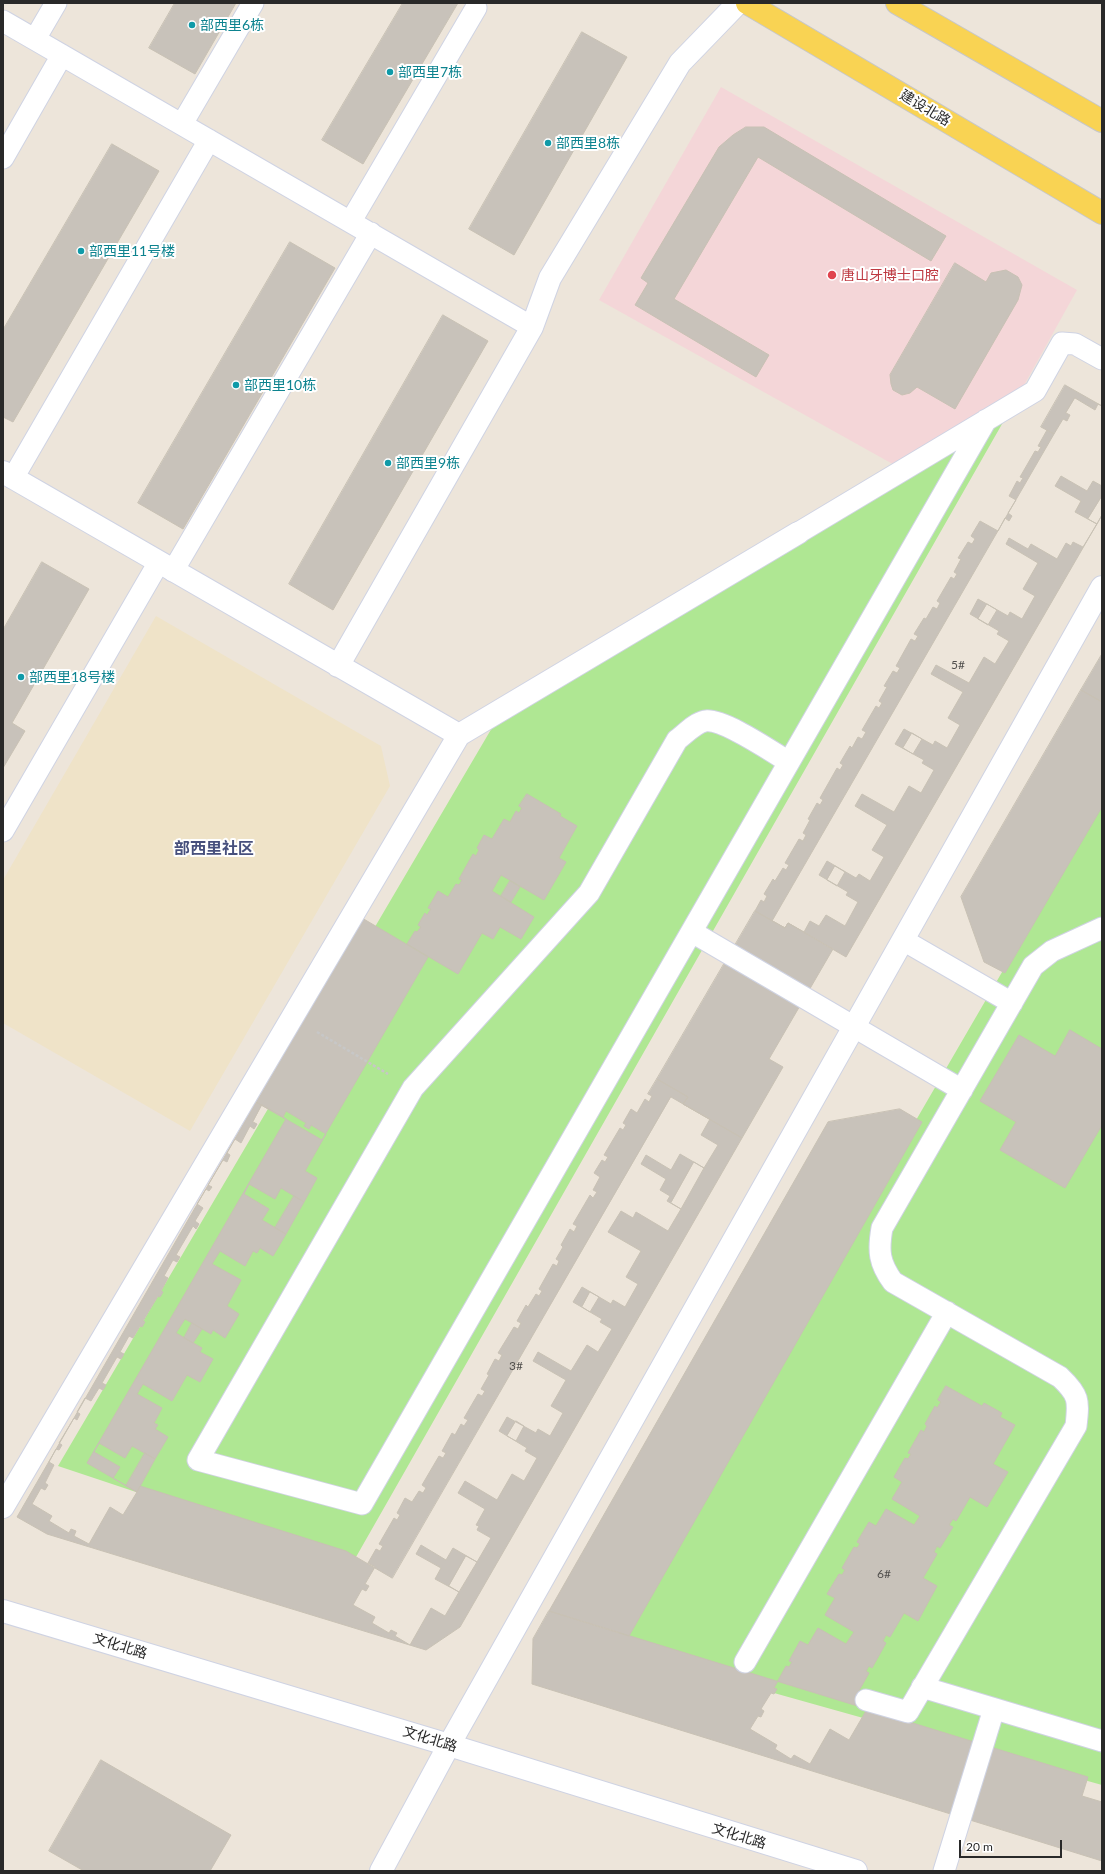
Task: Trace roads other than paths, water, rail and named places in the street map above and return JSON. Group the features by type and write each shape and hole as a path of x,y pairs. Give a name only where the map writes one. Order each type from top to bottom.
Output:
{"main road":[{"name":"建设北路","path":"747,3 1102,213"},
{"path":"898,3 1102,121"}],"street":[{"path":"338,666 532,327 550,278 680,62 738,3"},
{"path":"8,475 459,735"},
{"path":"3,1507 459,735 798,533"},
{"path":"381,1871 450,1745 1102,587"},
{"name":"文化北路","path":"3,1610 450,1745 856,1871"}],"lane":[{"path":"35,39 56,3"},
{"path":"182,124 253,3"},
{"path":"351,222 476,8"},
{"path":"3,21 532,327"},
{"path":"3,158 62,55"},
{"path":"8,475 209,140"},
{"path":"3,831 371,233"},
{"path":"798,533 1035,391 1062,343 1075,344 1102,360"},
{"path":"789,762 722,723 706,721 690,730 677,740 589,893 413,1088 198,1460 362,1504 986,420"},
{"path":"866,1700 908,1712 1076,1426 1079,1406 1073,1390 1060,1377 893,1282 884,1269 879,1248 882,1228 1033,966 1052,951 1102,928"},
{"path":"692,932 962,1090"},
{"path":"903,940 1012,1003"},
{"path":"746,1662 947,1312"},
{"path":"922,1687 1102,1741"},
{"path":"944,1871 994,1709"}],"place":[{"name":"部西里6栋","path":"192,25"},
{"name":"部西里7栋","path":"390,72"},
{"name":"部西里8栋","path":"548,143"},
{"name":"部西里11号楼","path":"81,251"},
{"name":"唐山牙博士口腔","path":"832,275"},
{"name":"部西里10栋","path":"236,385"},
{"name":"部西里9栋","path":"388,463"},
{"name":"部西里18号楼","path":"21,677"}],"district":[{"name":"部西里社区","path":"214,849"}]}
